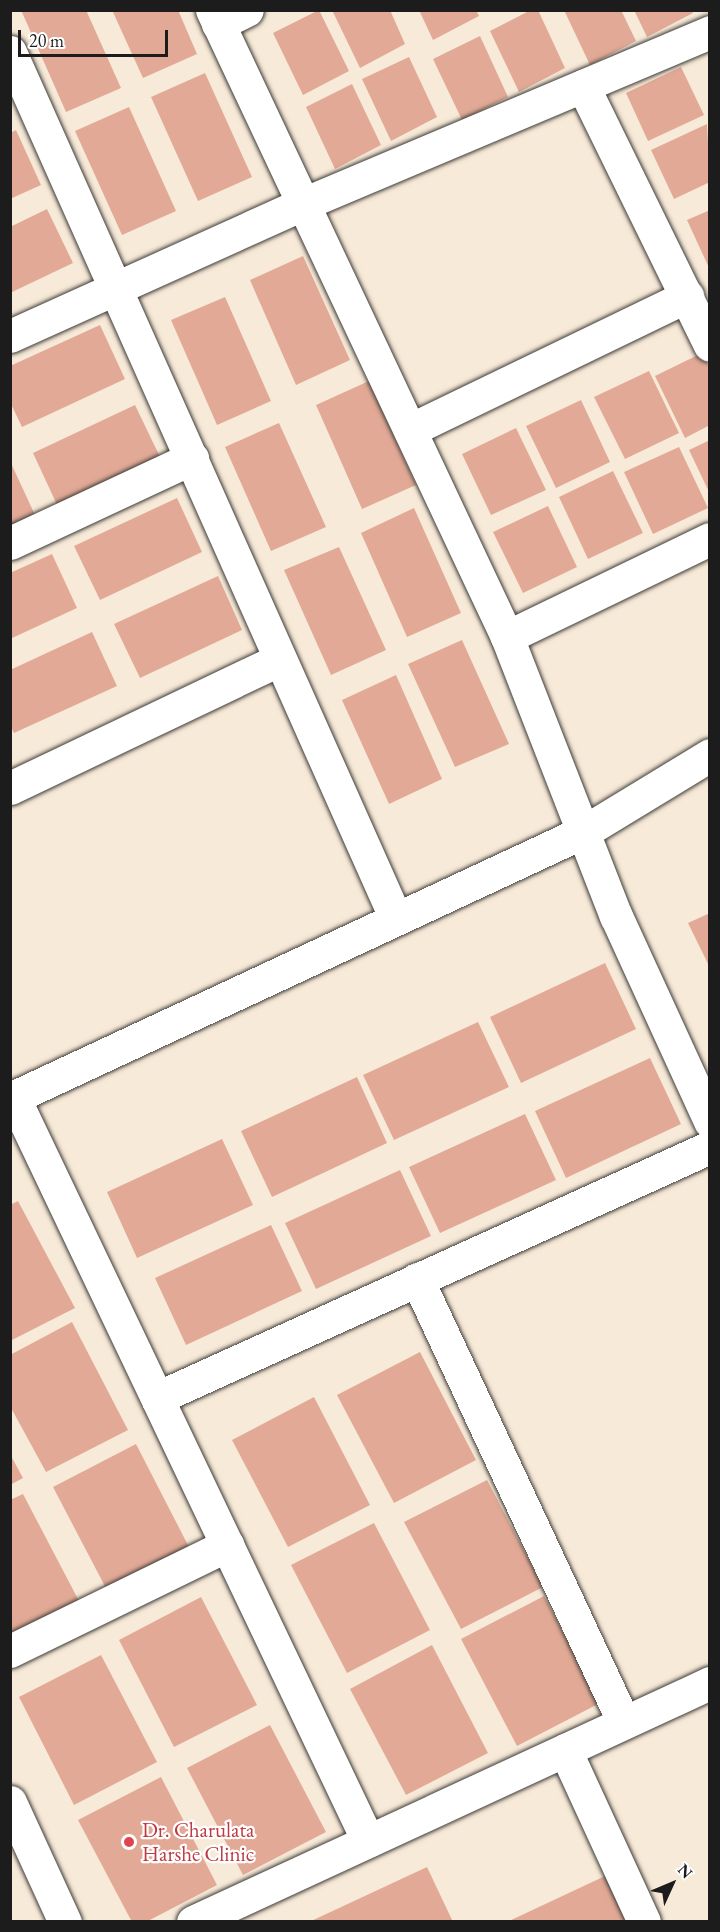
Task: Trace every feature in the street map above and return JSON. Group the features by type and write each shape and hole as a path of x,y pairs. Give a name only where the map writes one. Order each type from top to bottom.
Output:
{"street":[{"path":"705,10 710,20"},
{"path":"226,15 303,204 507,637 585,831 616,916 710,1121"},
{"path":"10,336 303,204 710,32"},
{"path":"10,52 21,103 117,288 396,919"},
{"path":"583,86 710,345"},
{"path":"410,430 687,296"},
{"path":"10,543 192,458"},
{"path":"507,637 710,539"},
{"path":"10,788 280,659"},
{"path":"368,1840 12,1098 585,831 710,755"},
{"path":"157,1398 710,1147"},
{"path":"417,1279 624,1722"},
{"path":"10,1651 227,1545"},
{"path":"193,1922 233,1913 368,1840 710,1683"},
{"path":"565,1750 644,1922"},
{"path":"10,1802 65,1922"}],"building":[{"path":"21,10 86,10 121,88 66,112"},
{"path":"112,10 178,10 197,54 143,78"},
{"path":"319,10 349,71 303,95 273,33"},
{"path":"332,10 390,10 405,44 360,68"},
{"path":"419,10 476,10 479,16 433,40"},
{"path":"531,10 538,10 565,68 519,92 490,31"},
{"path":"564,10 621,10 636,41 590,65"},
{"path":"634,10 691,10 693,13 647,37"},
{"path":"480,36 508,97 462,120 433,59"},
{"path":"409,57 437,117 391,141 362,79"},
{"path":"681,67 704,115 648,141 626,93"},
{"path":"205,73 252,177 198,201 151,97"},
{"path":"352,84 381,145 335,169 306,107"},
{"path":"129,107 176,211 122,235 75,131"},
{"path":"707,124 710,182 674,199 651,150"},
{"path":"16,130 41,185 10,199 10,133"},
{"path":"47,209 73,263 10,293 10,227"},
{"path":"710,210 710,270 687,220"},
{"path":"303,256 350,360 296,385 250,280"},
{"path":"225,297 271,401 217,425 171,320"},
{"path":"100,325 125,379 22,427 10,402 10,366"},
{"path":"702,353 710,369 710,425 685,438 655,376"},
{"path":"649,371 679,433 625,459 594,397"},
{"path":"369,381 416,485 362,509 316,405"},
{"path":"581,400 610,462 556,488 526,426"},
{"path":"135,405 161,459 58,507 33,453"},
{"path":"279,423 326,527 271,551 225,447"},
{"path":"516,428 546,490 491,515 462,454"},
{"path":"710,440 710,494 689,450"},
{"path":"679,447 708,508 653,534 624,472"},
{"path":"10,461 35,515 10,527"},
{"path":"613,471 643,533 588,559 559,497"},
{"path":"177,498 202,552 100,600 74,546"},
{"path":"548,506 577,567 523,593 493,532"},
{"path":"414,508 461,613 407,637 361,533"},
{"path":"339,547 386,650 331,675 284,570"},
{"path":"52,554 77,608 10,639 10,573"},
{"path":"218,576 242,630 140,678 114,624"},
{"path":"92,632 117,686 14,733 10,725 10,670"},
{"path":"462,640 509,744 455,767 408,664"},
{"path":"396,675 442,779 389,804 342,700"},
{"path":"710,913 710,968 688,923"},
{"path":"605,963 636,1029 521,1083 490,1017"},
{"path":"478,1022 509,1087 394,1140 363,1075"},
{"path":"650,1058 681,1124 566,1178 535,1111"},
{"path":"357,1077 387,1143 272,1197 241,1131"},
{"path":"525,1114 556,1180 440,1233 409,1167"},
{"path":"222,1139 253,1205 137,1258 107,1192"},
{"path":"400,1170 431,1236 316,1289 285,1223"},
{"path":"18,1201 75,1308 10,1341 10,1205"},
{"path":"271,1225 302,1291 186,1345 155,1278"},
{"path":"72,1322 128,1430 46,1472 10,1406 10,1355"},
{"path":"420,1352 476,1460 394,1503 337,1395"},
{"path":"314,1397 370,1505 288,1547 232,1440"},
{"path":"136,1444 191,1551 109,1594 53,1487"},
{"path":"10,1454 23,1478 10,1485"},
{"path":"487,1480 543,1587 461,1629 404,1522"},
{"path":"23,1494 79,1601 10,1637 10,1500"},
{"path":"374,1523 430,1630 347,1673 291,1565"},
{"path":"544,1596 600,1703 517,1746 461,1639"},
{"path":"201,1597 257,1705 174,1747 119,1640"},
{"path":"432,1645 488,1753 406,1795 350,1689"},
{"path":"101,1655 157,1762 74,1805 19,1697"},
{"path":"270,1725 326,1832 243,1875 187,1768"},
{"path":"161,1777 217,1885 146,1922 132,1922 78,1820"},
{"path":"427,1867 453,1922 309,1922"},
{"path":"605,1876 626,1922 507,1922"}],"place":[{"name":"Dr. Charulata Harshe Clinic","path":"129,1842"}]}
